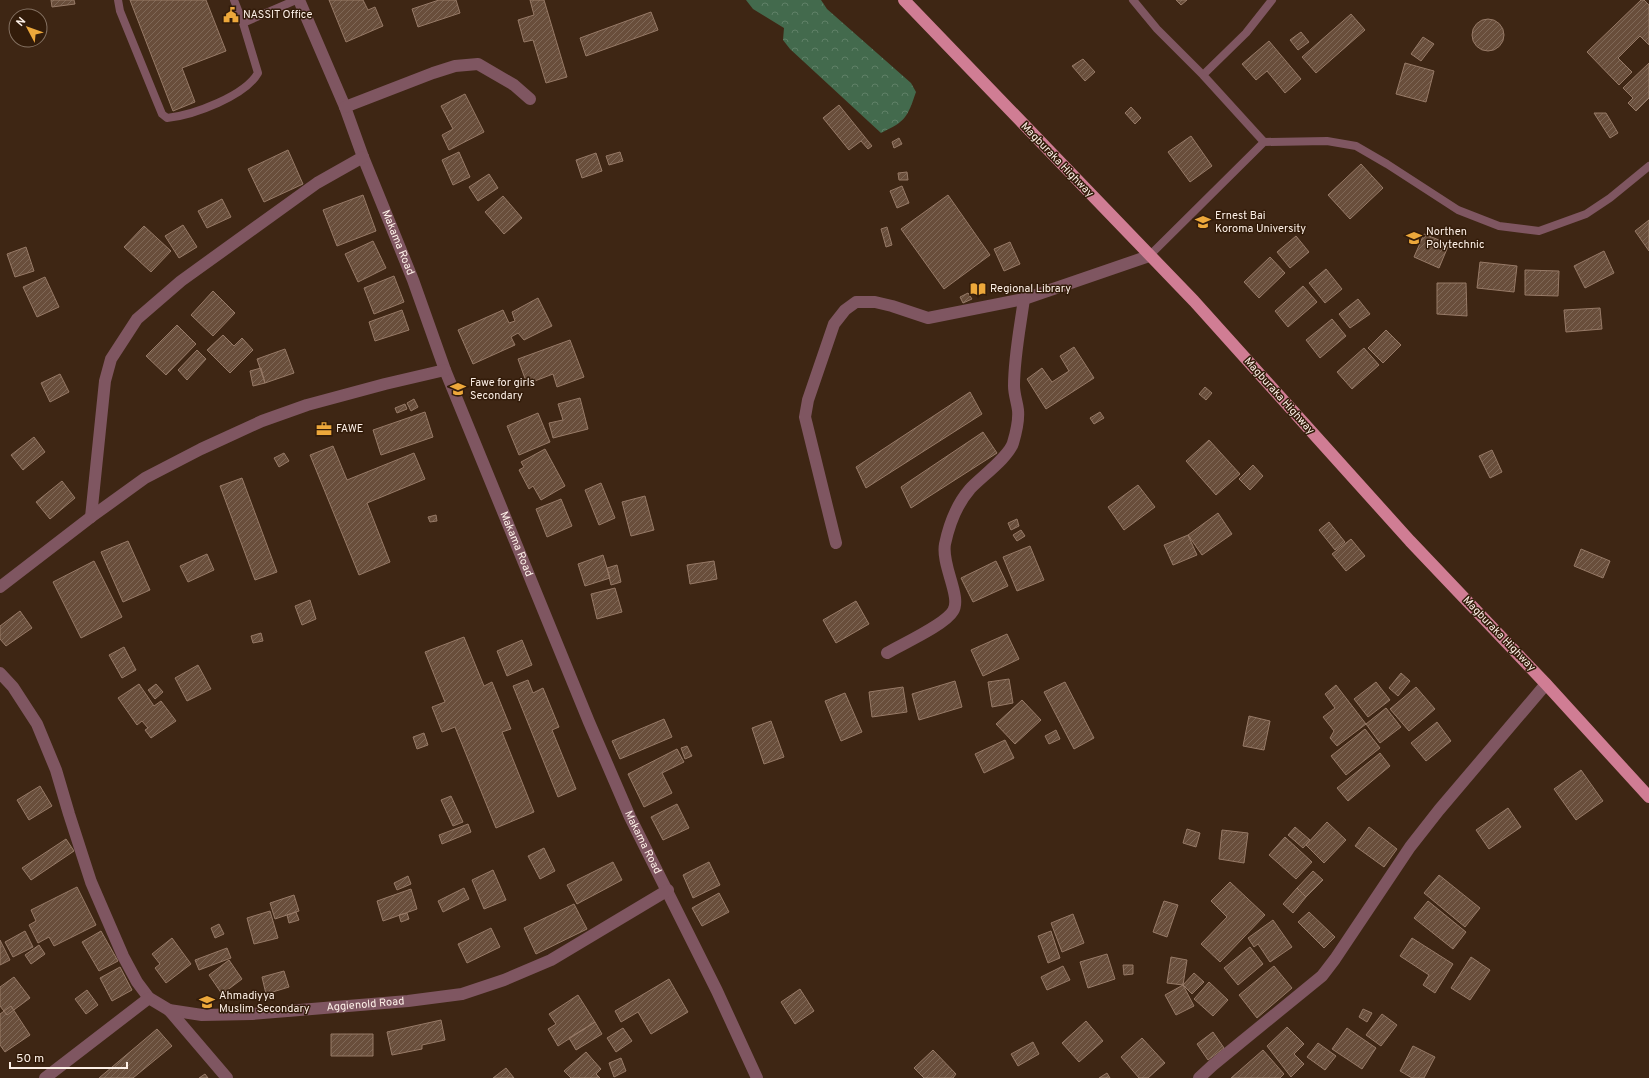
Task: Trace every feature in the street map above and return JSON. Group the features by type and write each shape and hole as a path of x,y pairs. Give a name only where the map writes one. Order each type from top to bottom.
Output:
{"main road":[{"name":"Magburaka Highway","path":"904,0 1194,301 1410,541 1546,684 1649,797"}],"street":[{"name":"Makama Road","path":"299,0 345,107 363,157 413,280 445,370 589,722 630,817 668,890 757,1078"},
{"path":"345,107 433,73 455,66 478,64 514,85 530,99"},
{"path":"91,517 105,381 111,359 137,319 182,281 317,183 363,157"},
{"path":"836,543 805,418 808,400 834,324 845,310 856,302 875,302 928,318 1024,299 1149,256"},
{"path":"887,653 944,621 954,611 957,600 945,561 945,545 950,524 958,506 970,489 986,475 1013,445 1018,412 1014,388 1015,360 1024,299"},
{"path":"0,587 91,517 145,478 201,449 262,421 307,405 445,370"},
{"path":"0,673 13,687 36,724 56,770 91,882 123,956 137,982 149,998 45,1078"},
{"path":"1200,1078 1213,1065 1322,976 1410,847 1439,810 1546,684"},
{"name":"Aggienold Road","path":"149,998 169,1010 202,1015 252,1014 408,1001 462,994 504,980 551,960 668,890"},
{"path":"169,1010 227,1078"}],"lane":[{"path":"118,0 120,11 162,114 167,118 175,117 208,106 242,90 254,80 258,73 243,23 234,0"},
{"path":"243,23 296,0"},
{"path":"1133,0 1158,29 1203,75 1264,142"},
{"path":"1203,75 1246,33 1272,0"},
{"path":"1149,256 1264,142 1327,142 1356,146 1387,164 1458,210 1499,226 1539,231 1586,214 1610,198 1649,166"}],"green space":[{"path":"746,0 821,0 827,9 911,83 916,92 908,113 901,122 881,133 790,49 783,40 784,28 753,9"}],"building":[{"path":"51,0 74,0 75,4 52,7"},
{"path":"130,0 206,0 226,51 182,68 195,102 173,111"},
{"path":"329,0 363,0 368,10 375,7 383,26 346,42"},
{"path":"439,0 456,0 460,13 418,27 412,9"},
{"path":"530,0 544,0 567,77 546,83 533,40 524,42 518,20 534,15"},
{"path":"1176,0 1187,0 1181,5"},
{"path":"1641,0 1644,0 1649,5 1649,45 1640,36 1618,58 1632,72 1619,85 1587,52"},
{"path":"651,12 658,30 586,56 580,38"},
{"path":"1351,14 1365,30 1316,73 1302,57"},
{"path":"1488,19 1499,24 1504,35 1499,46 1488,51 1477,46 1472,35 1477,24"},
{"path":"1301,32 1309,42 1298,50 1290,40"},
{"path":"1423,37 1434,44 1421,61 1411,54"},
{"path":"1269,41 1301,79 1285,93 1267,71 1256,80 1242,64"},
{"path":"1083,59 1095,72 1085,81 1072,66"},
{"path":"1405,63 1434,71 1426,102 1396,94"},
{"path":"1649,63 1649,98 1636,111 1628,103 1633,98 1623,88"},
{"path":"465,94 484,132 449,150 442,135 453,129 441,106"},
{"path":"839,105 872,146 868,149 861,141 849,150 823,118"},
{"path":"1131,107 1141,118 1135,124 1125,113"},
{"path":"1594,113 1606,113 1618,133 1610,138"},
{"path":"1191,136 1212,166 1190,182 1168,152"},
{"path":"899,138 902,144 894,148 892,142"},
{"path":"288,150 303,184 264,202 248,169"},
{"path":"459,152 470,177 453,185 442,160"},
{"path":"620,152 623,161 609,165 606,156"},
{"path":"596,153 602,171 582,178 576,160"},
{"path":"1361,164 1383,188 1350,219 1328,195"},
{"path":"907,172 908,180 899,180 898,173"},
{"path":"489,174 498,188 478,201 469,187"},
{"path":"902,186 909,203 897,208 890,191"},
{"path":"363,195 376,231 337,246 323,210"},
{"path":"948,195 990,255 944,289 901,229"},
{"path":"503,196 522,218 504,234 485,212"},
{"path":"222,199 231,217 207,228 198,211"},
{"path":"1649,220 1649,251 1635,231"},
{"path":"183,225 197,247 179,258 165,236"},
{"path":"144,226 171,251 151,272 124,247"},
{"path":"887,227 892,245 886,247 881,229"},
{"path":"1424,234 1449,244 1439,268 1414,257"},
{"path":"1296,236 1309,252 1290,268 1277,252"},
{"path":"373,241 386,268 358,282 345,254"},
{"path":"1010,242 1020,264 1004,271 994,249"},
{"path":"26,247 34,271 15,277 7,254"},
{"path":"1604,251 1614,273 1585,288 1574,266"},
{"path":"1270,257 1285,273 1259,298 1244,282"},
{"path":"1480,262 1517,266 1514,292 1477,288"},
{"path":"1326,269 1342,289 1325,303 1309,283"},
{"path":"1525,270 1559,271 1558,296 1525,295"},
{"path":"394,276 404,302 374,314 364,288"},
{"path":"45,277 59,307 37,317 23,287"},
{"path":"1437,283 1466,283 1467,316 1437,314"},
{"path":"1303,286 1317,302 1288,327 1275,311"},
{"path":"213,291 235,313 213,336 191,315"},
{"path":"968,293 972,299 963,303 960,297"},
{"path":"538,298 552,326 524,340 518,333 511,337 515,345 473,364 458,330 503,310 509,323 515,321 512,312"},
{"path":"1358,299 1370,314 1350,328 1339,314"},
{"path":"1600,308 1602,329 1566,332 1564,310"},
{"path":"402,310 409,330 375,341 369,322"},
{"path":"1332,319 1346,336 1320,358 1306,340"},
{"path":"177,325 196,344 166,375 146,356"},
{"path":"1386,330 1401,345 1383,363 1368,348"},
{"path":"223,335 234,346 242,338 253,350 230,373 207,350"},
{"path":"570,340 584,377 557,387 553,374 527,384 518,359"},
{"path":"1074,347 1094,378 1046,409 1027,379 1042,368 1052,382 1069,371 1060,356"},
{"path":"1364,348 1379,365 1352,389 1337,372"},
{"path":"285,349 294,373 265,383 257,359"},
{"path":"197,350 206,359 187,380 178,370"},
{"path":"261,368 265,383 253,386 250,371"},
{"path":"60,374 69,392 50,402 41,383"},
{"path":"1205,387 1212,393 1206,400 1199,394"},
{"path":"970,392 982,414 866,488 856,467"},
{"path":"580,398 588,429 553,438 549,423 563,420 558,404"},
{"path":"414,399 418,407 411,411 407,403"},
{"path":"405,404 407,409 397,413 395,408"},
{"path":"425,412 433,437 381,455 373,430"},
{"path":"1100,412 1104,418 1094,424 1090,418"},
{"path":"538,413 550,442 519,455 507,426"},
{"path":"983,432 997,453 911,508 901,487"},
{"path":"34,437 45,452 23,470 11,455"},
{"path":"1209,440 1240,474 1216,495 1186,461"},
{"path":"333,446 347,480 414,453 425,479 367,503 390,562 359,575 310,455"},
{"path":"545,449 565,486 541,500 533,486 529,489 519,470 524,467 521,462"},
{"path":"1492,450 1502,472 1490,478 1479,456"},
{"path":"284,453 289,461 279,467 274,458"},
{"path":"1253,465 1263,476 1250,490 1239,479"},
{"path":"242,478 277,572 255,580 220,486"},
{"path":"62,481 75,498 50,519 36,502"},
{"path":"601,483 615,518 599,525 585,490"},
{"path":"1138,485 1155,507 1124,530 1108,507"},
{"path":"645,496 654,530 631,536 622,502"},
{"path":"561,499 572,526 547,537 536,509"},
{"path":"1218,513 1232,534 1202,555 1188,535"},
{"path":"436,515 437,521 430,522 428,517"},
{"path":"1017,519 1019,526 1011,530 1008,523"},
{"path":"1329,522 1345,542 1335,550 1319,530"},
{"path":"1021,530 1025,536 1017,541 1013,535"},
{"path":"1188,535 1197,555 1173,565 1164,545"},
{"path":"1351,539 1365,556 1346,571 1332,554"},
{"path":"128,541 150,590 123,602 101,552"},
{"path":"1030,546 1044,580 1017,591 1003,557"},
{"path":"1581,549 1610,561 1603,578 1574,566"},
{"path":"207,554 214,570 188,582 180,566"},
{"path":"603,555 610,578 585,586 578,564"},
{"path":"94,561 122,617 81,638 53,582"},
{"path":"714,561 717,579 690,584 687,565"},
{"path":"996,561 1008,586 973,602 961,578"},
{"path":"617,565 621,582 611,585 607,568"},
{"path":"615,588 622,612 597,619 591,594"},
{"path":"310,600 316,619 302,625 295,606"},
{"path":"856,601 869,624 836,643 823,620"},
{"path":"20,611 32,628 6,646 0,639 0,626"},
{"path":"261,633 263,641 253,643 251,636"},
{"path":"1007,634 1019,659 983,676 971,650"},
{"path":"464,637 484,686 492,682 511,729 502,732 534,812 496,828 455,727 442,732 432,707 445,702 425,652"},
{"path":"522,640 532,665 507,676 497,651"},
{"path":"124,647 136,670 122,678 109,655"},
{"path":"198,665 211,689 187,701 175,678"},
{"path":"1401,673 1410,681 1398,696 1389,688"},
{"path":"1009,679 1013,703 992,707 988,682"},
{"path":"528,680 533,693 543,688 559,727 552,730 576,789 558,797 513,686"},
{"path":"955,681 962,707 919,720 912,694"},
{"path":"1065,682 1094,738 1074,749 1044,692"},
{"path":"1376,682 1390,700 1368,717 1354,699"},
{"path":"139,684 154,706 161,701 176,721 151,738 145,730 148,728 142,721 137,725 118,698"},
{"path":"156,684 163,692 155,699 148,690"},
{"path":"1336,685 1366,724 1337,746 1330,738 1334,731 1323,717 1335,708 1325,694"},
{"path":"903,687 907,712 872,717 869,692"},
{"path":"1416,687 1435,709 1409,731 1390,709"},
{"path":"845,693 862,732 841,741 825,701"},
{"path":"1022,700 1041,720 1015,744 996,724"},
{"path":"1386,708 1401,727 1380,743 1366,724"},
{"path":"1249,716 1270,721 1264,750 1243,746"},
{"path":"664,719 672,737 620,759 612,741"},
{"path":"771,721 784,757 764,764 752,728"},
{"path":"1437,722 1451,741 1426,761 1411,743"},
{"path":"1365,729 1380,748 1346,775 1331,756"},
{"path":"1056,730 1060,739 1049,744 1045,736"},
{"path":"424,733 428,745 417,749 413,737"},
{"path":"1005,740 1014,758 984,773 975,754"},
{"path":"687,746 692,756 685,759 681,748"},
{"path":"677,749 684,762 662,773 672,793 644,807 628,774"},
{"path":"1380,753 1390,766 1348,801 1337,788"},
{"path":"1581,770 1603,801 1576,820 1554,789"},
{"path":"40,786 52,806 29,820 17,800"},
{"path":"451,796 463,822 453,826 441,800"},
{"path":"677,804 689,828 663,840 651,817"},
{"path":"1508,808 1521,827 1489,849 1476,830"},
{"path":"1327,822 1346,840 1324,863 1306,845"},
{"path":"468,824 471,832 442,844 439,835"},
{"path":"1295,827 1310,840 1303,848 1288,835"},
{"path":"1369,827 1397,849 1384,867 1355,846"},
{"path":"1187,829 1200,833 1196,847 1183,843"},
{"path":"1222,830 1248,833 1244,863 1219,859"},
{"path":"1285,837 1312,862 1296,879 1269,855"},
{"path":"66,839 74,851 31,880 22,868"},
{"path":"544,848 555,871 540,879 528,856"},
{"path":"613,862 622,880 577,904 567,885"},
{"path":"709,862 720,885 693,898 683,875"},
{"path":"493,870 506,900 484,909 472,880"},
{"path":"1313,871 1323,880 1306,897 1297,888"},
{"path":"1439,875 1480,908 1465,927 1424,893"},
{"path":"408,876 411,884 397,890 394,883"},
{"path":"1230,882 1265,915 1220,962 1201,944 1227,917 1211,901"},
{"path":"77,887 96,925 54,946 49,937 38,943 29,925 36,921 31,910"},
{"path":"464,888 469,899 443,912 438,901"},
{"path":"1297,888 1306,897 1293,913 1283,904"},
{"path":"411,889 417,909 383,921 377,901"},
{"path":"719,893 729,912 702,926 692,908"},
{"path":"294,895 299,911 275,919 270,903"},
{"path":"1164,901 1178,905 1167,937 1153,932"},
{"path":"1428,901 1466,932 1453,949 1414,918"},
{"path":"574,904 587,929 536,954 524,928"},
{"path":"270,911 278,938 254,944 247,918"},
{"path":"296,912 299,920 289,923 287,915"},
{"path":"1309,912 1335,937 1324,948 1298,922"},
{"path":"407,913 409,919 401,922 399,915"},
{"path":"1073,914 1084,943 1062,952 1051,923"},
{"path":"1273,920 1292,947 1270,962 1258,944 1254,947 1248,938"},
{"path":"219,924 224,934 215,938 211,928"},
{"path":"491,928 500,947 467,963 458,944"},
{"path":"25,931 33,947 13,957 5,942"},
{"path":"101,931 118,961 99,971 82,942"},
{"path":"1051,931 1060,958 1048,963 1038,936"},
{"path":"172,938 191,964 166,983 155,968 160,964 152,954"},
{"path":"1412,938 1453,964 1435,993 1423,985 1429,975 1400,956"},
{"path":"0,940 10,960 0,965"},
{"path":"39,945 45,954 31,964 25,955"},
{"path":"1250,947 1263,964 1238,985 1224,968"},
{"path":"227,948 231,958 199,970 195,960"},
{"path":"1107,954 1115,979 1088,988 1080,962"},
{"path":"1171,957 1187,960 1183,985 1167,983"},
{"path":"1471,957 1490,970 1470,1000 1451,988"},
{"path":"229,960 242,979 222,994 209,975"},
{"path":"1123,965 1133,965 1133,974 1124,975"},
{"path":"1063,966 1070,980 1047,990 1041,977"},
{"path":"1274,966 1292,988 1257,1018 1239,995"},
{"path":"120,967 132,990 112,1001 100,978"},
{"path":"284,971 289,987 266,994 262,977"},
{"path":"1194,973 1204,982 1192,994 1183,985"},
{"path":"14,977 30,998 7,1015 0,1006 0,987"},
{"path":"669,979 688,1012 651,1034 638,1012 621,1022 615,1011"},
{"path":"1209,982 1228,1000 1213,1016 1194,999"},
{"path":"1183,985 1194,1006 1176,1015 1165,995"},
{"path":"800,989 814,1011 795,1024 781,1002"},
{"path":"87,990 98,1005 86,1014 75,999"},
{"path":"578,995 595,1022 558,1046 548,1029 556,1024 549,1014"},
{"path":"11,1006 30,1035 5,1052 0,1045 0,1014"},
{"path":"1363,1009 1372,1013 1367,1022 1359,1017"},
{"path":"1382,1014 1397,1025 1381,1046 1366,1035"},
{"path":"441,1020 445,1040 422,1045 422,1049 392,1055 387,1032"},
{"path":"1086,1021 1103,1041 1079,1062 1062,1043"},
{"path":"595,1022 602,1034 576,1050 569,1038"},
{"path":"1287,1027 1304,1044 1294,1054 1304,1064 1291,1077 1267,1046"},
{"path":"623,1028 632,1041 616,1052 607,1038"},
{"path":"1347,1028 1376,1048 1362,1069 1332,1049"},
{"path":"157,1029 172,1046 133,1078 99,1078"},
{"path":"1213,1032 1224,1048 1208,1060 1197,1044"},
{"path":"331,1034 373,1034 373,1056 331,1056"},
{"path":"1142,1038 1165,1063 1148,1078 1139,1078 1121,1057"},
{"path":"1033,1042 1039,1054 1018,1066 1011,1054"},
{"path":"1318,1043 1336,1056 1325,1070 1307,1057"},
{"path":"1413,1046 1435,1057 1424,1078 1412,1078 1400,1071"},
{"path":"933,1050 956,1074 953,1078 924,1078 914,1068"},
{"path":"1263,1050 1284,1074 1280,1078 1231,1078"},
{"path":"586,1052 601,1069 596,1074 600,1078 571,1078 564,1071"},
{"path":"621,1058 626,1071 614,1077 609,1063"},
{"path":"506,1068 514,1078 493,1078"},
{"path":"1107,1073 1110,1078 1099,1078"},
{"path":"205,1074 208,1078 199,1078"}],"place":[{"name":"NASSIT Office","path":"231,15"},
{"name":"Ernest Bai Koroma University","path":"1203,222"},
{"name":"Northen Polytechnic","path":"1414,238"},
{"name":"Regional Library","path":"978,289"},
{"name":"Fawe for girls Secondary","path":"458,389"},
{"name":"FAWE","path":"324,429"},
{"name":"Ahmadiyya Muslim Secondary","path":"207,1002"}]}
